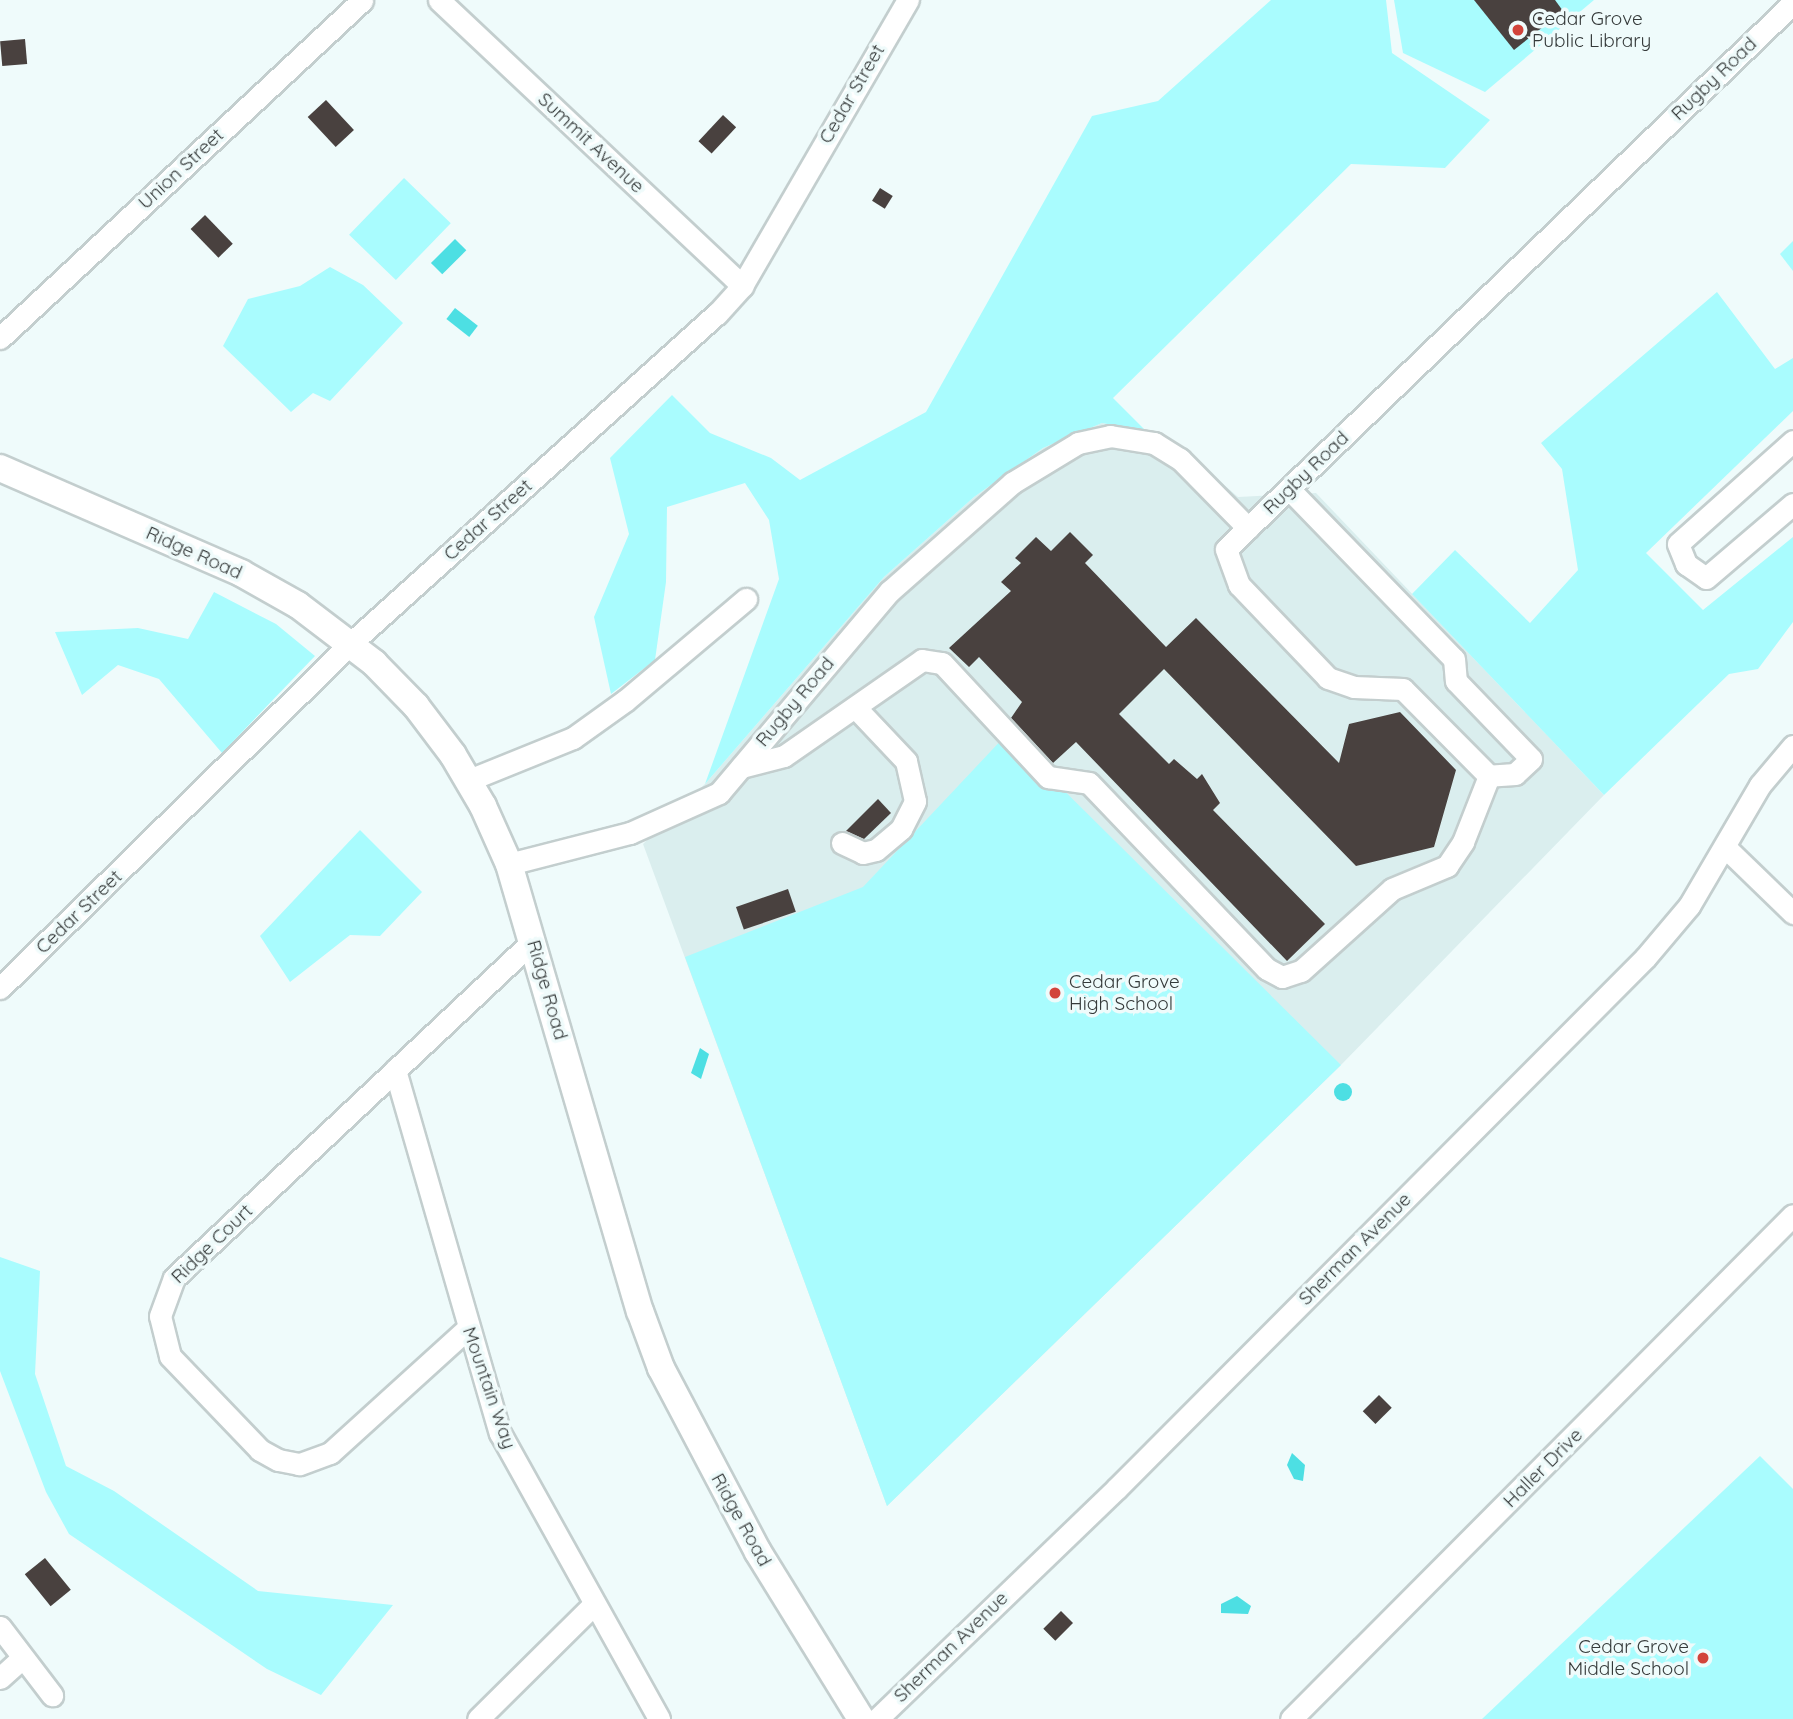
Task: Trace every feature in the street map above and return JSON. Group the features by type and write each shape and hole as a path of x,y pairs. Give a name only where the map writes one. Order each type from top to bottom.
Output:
{"main road":[{"name":"Ridge Road","path":"0,468 241,573 299,605 351,643 416,706 469,780 509,864 634,1291 661,1368 777,1585 861,1719"}],"street":[{"name":"Union Street","path":"0,338 362,0"},
{"name":"Summit Avenue","path":"439,0 742,286"},
{"name":"Cedar Street","path":"0,988 351,643 717,314 742,286 902,2"},
{"name":"Rugby Road","path":"509,864 630,833 719,793 890,592 1012,483 1078,443 1126,436 1168,450 1248,528 1793,3"},
{"path":"1793,441 1678,544 1686,564 1706,578 1793,504"},
{"path":"1248,528 1226,549 1239,585 1328,678 1354,687 1403,689 1489,776 1515,774 1531,758 1456,681 1454,659 1290,490"},
{"path":"469,780 573,738 626,700 746,599"},
{"path":"741,767 784,756 922,660 942,663 1048,777 1089,783 1267,970 1282,977 1301,971 1392,889 1447,866 1463,842 1489,776"},
{"path":"842,843 863,853 876,850 901,829 915,801 906,761 855,706"},
{"name":"Sherman Avenue","path":"877,1719 1115,1489 1645,958 1689,906 1760,786 1793,746"},
{"path":"1725,846 1793,913"},
{"name":"Ridge Court","path":"468,1328 330,1453 299,1464 278,1460 260,1450 170,1356 162,1337 161,1306 174,1278 533,941"},
{"name":"Mountain Way","path":"395,1070 500,1433 593,1605 659,1719"},
{"name":"Haller Drive","path":"1291,1719 1793,1215"},
{"path":"478,1719 593,1605"},
{"path":"0,1627 52,1695"},
{"path":"0,1678 22,1658"}],"shaded area":[{"path":"1271,0 1386,0 1392,53 1490,120 1445,168 1351,164 1113,398 1146,431 1102,423 1043,448 974,497 884,577 705,784 779,579 769,520 745,483 667,507 666,582 655,660 611,694 594,617 629,534 610,458 672,395 710,433 771,458 800,480 926,412 1092,116 1158,101"},
{"path":"1394,0 1594,0 1485,92 1403,53"},
{"path":"404,178 451,223 396,280 349,235"},
{"path":"455,239 466,250 442,274 431,263"},
{"path":"1793,241 1793,271 1780,254"},
{"path":"330,267 363,285 403,323 330,401 313,393 291,412 223,346 248,299 300,286"},
{"path":"1717,292 1775,369 1793,358 1793,411 1646,553 1703,610 1793,537 1793,622 1758,669 1729,674 1604,795 1412,594 1455,550 1530,623 1578,570 1562,469 1541,443"},
{"path":"455,308 478,326 469,337 446,319"},
{"name":"Cedar Grove High School","path":"1102,423 1169,437 1238,497 1316,493 1604,795 1341,1065 887,1506 643,844 705,784 884,577 974,497 1043,448"},
{"path":"214,592 276,624 315,656 222,753 159,679 118,665 82,695 55,632 138,628 188,639"},
{"path":"1007,734 1341,1065 887,1506 685,957 863,887"},
{"path":"360,830 422,892 380,936 350,935 290,982 260,936"},
{"path":"700,1048 709,1054 701,1079 691,1073"},
{"path":"1339,1083 1347,1083 1352,1092 1350,1099 1339,1101 1334,1096 1334,1088"},
{"path":"0,1257 40,1271 35,1374 66,1466 114,1491 258,1591 393,1605 321,1695 267,1669 69,1534 46,1492 0,1371"},
{"path":"1292,1453 1305,1465 1303,1481 1294,1479 1287,1465"},
{"path":"1760,1456 1793,1489 1793,1719 1482,1719"},
{"path":"1237,1596 1251,1606 1248,1614 1221,1613 1221,1604"}],"building":[{"name":"Cedar Grove Public Library","path":"1474,0 1555,0 1563,11 1514,50"},
{"path":"25,39 27,64 2,66 0,41"},
{"path":"326,100 354,130 336,147 308,117"},
{"path":"723,115 736,127 712,154 698,141"},
{"path":"880,188 893,196 885,209 872,201"},
{"path":"205,215 233,244 218,258 191,229"},
{"path":"1070,532 1093,555 1085,563 1166,647 1196,618 1339,763 1349,724 1400,712 1456,770 1434,847 1356,866 1164,669 1119,714 1169,764 1174,759 1197,779 1202,774 1220,803 1213,810 1325,924 1287,961 1076,742 1053,763 1011,718 1022,702 979,657 969,667 949,648 1011,591 1001,582 1021,563 1015,558 1036,537 1051,551"},
{"path":"878,799 891,813 864,839 846,831"},
{"path":"788,889 796,912 744,930 736,907"},
{"path":"1379,1395 1392,1408 1375,1424 1363,1411"},
{"path":"45,1558 71,1590 51,1606 25,1574"},
{"path":"1061,1611 1073,1623 1055,1641 1043,1629"}],"place":[{"name":"Cedar Grove Public Library","path":"1518,30"},
{"name":"Cedar Grove High School","path":"1055,993"},
{"name":"Cedar Grove Middle School","path":"1703,1658"}]}
